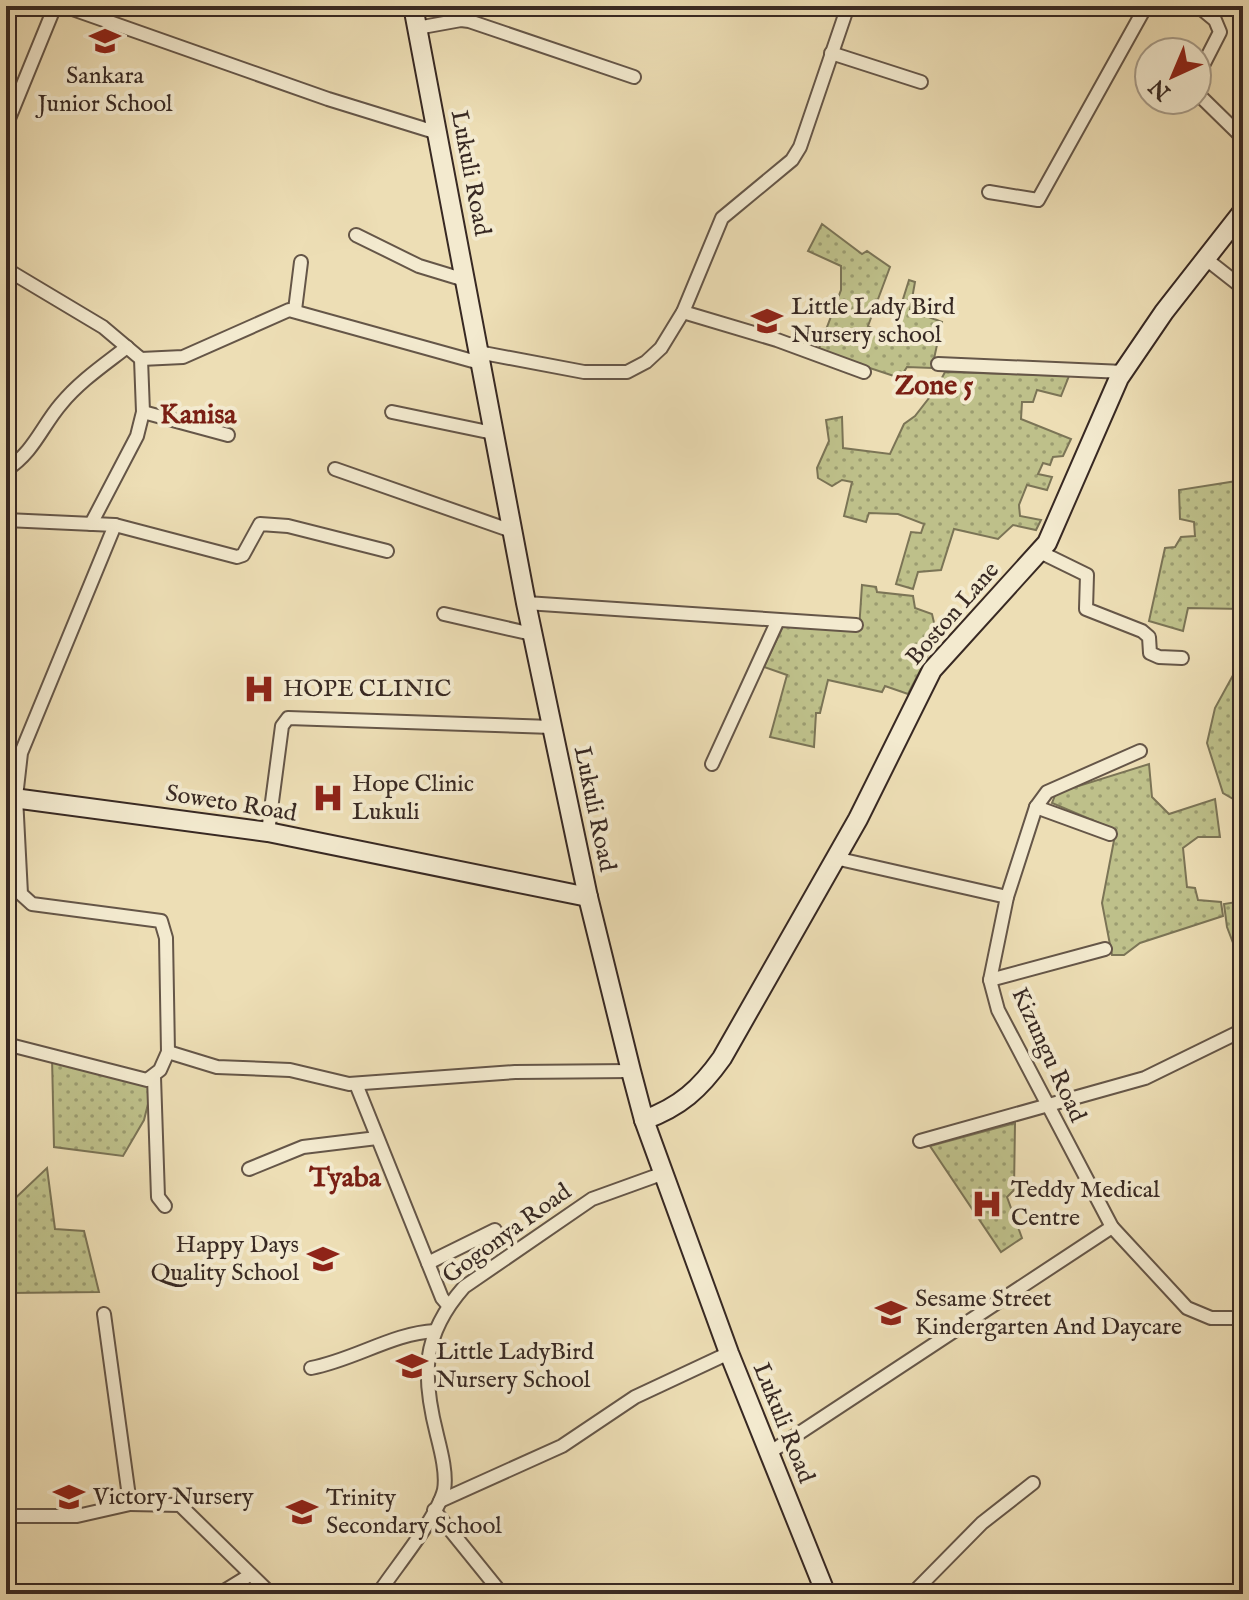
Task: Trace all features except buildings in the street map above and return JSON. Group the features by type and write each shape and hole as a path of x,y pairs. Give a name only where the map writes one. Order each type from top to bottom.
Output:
{"street":[{"path":"6,126 55,6"},
{"path":"64,6 328,99 438,133"},
{"name":"Lukuli Road","path":"413,6 532,634 588,897 631,1071 644,1120 729,1353 826,1594"},
{"path":"6,269 103,327 141,359 183,357 295,310 479,357 584,372 627,372 655,356 683,312 722,218 792,160 800,147 848,6"},
{"path":"989,192 1038,200 1146,6"},
{"path":"1198,6 1215,20 1220,32 1213,46"},
{"path":"417,28 469,21 634,77"},
{"path":"831,53 921,82"},
{"path":"1213,109 1243,138"},
{"name":"Boston Lane","path":"644,1120 678,1106 710,1075 735,1038 835,858 932,670 1040,552 1054,531 1094,429 1124,372 1243,211"},
{"path":"356,235 419,266 465,280"},
{"path":"1206,259 1243,288"},
{"path":"295,310 301,262"},
{"path":"683,312 777,340 864,372"},
{"path":"6,470 46,429 59,406 78,386 127,347"},
{"path":"91,524 137,436 143,412 141,359"},
{"path":"938,364 1124,372"},
{"path":"143,412 228,435"},
{"path":"392,412 493,433"},
{"path":"335,469 512,531"},
{"path":"6,520 115,525 237,557 243,555 260,524 288,526 387,551"},
{"path":"115,525 21,753 11,797 13,868 21,894 32,904 154,917 165,926 168,1052 154,1077 158,1197 165,1206"},
{"path":"1040,552 1087,575 1086,609 1147,634 1150,653 1159,657 1182,658"},
{"path":"526,603 856,625"},
{"path":"444,614 532,634"},
{"path":"712,764 778,620"},
{"path":"268,832 282,726 288,718 552,727"},
{"path":"1110,834 1036,807 1051,788 1140,751"},
{"name":"Soweto Road","path":"11,797 268,832 588,897"},
{"name":"Kizungu Road","path":"1036,807 1007,897 990,980 998,1010 1112,1227 1187,1308 1211,1318 1243,1318"},
{"path":"835,858 1007,897"},
{"path":"990,980 1105,949"},
{"path":"920,1141 1047,1108 1145,1078 1243,1030"},
{"path":"6,1044 136,1077 154,1077"},
{"path":"168,1052 236,1071 290,1070 356,1084 515,1072 631,1071"},
{"path":"356,1084 448,1305"},
{"path":"249,1169 303,1147 377,1138"},
{"name":"Gogonya Road","path":"437,1505 445,1483 425,1375 435,1331 448,1305 464,1287 592,1199 664,1173"},
{"path":"769,1453 1112,1227"},
{"path":"428,1263 495,1230"},
{"path":"104,1314 130,1504"},
{"path":"311,1368 365,1354 417,1332 435,1331"},
{"path":"378,1594 437,1505 562,1446 635,1397 729,1353"},
{"path":"912,1594 982,1523 1033,1483"},
{"path":"6,1516 77,1516 130,1504 180,1505 271,1594"},
{"path":"437,1505 502,1594"},
{"path":"219,1594 250,1575"}],"green space":[{"path":"822,224 862,254 867,251 890,267 868,326 884,335 893,331 909,280 915,282 910,310 942,322 932,368 907,367 900,378 818,351 841,290 841,266 808,251"},
{"path":"945,372 1069,376 1061,396 1037,390 1033,402 1022,402 1021,419 1071,439 1063,456 1053,457 1050,465 1043,463 1038,474 1052,477 1047,490 1027,485 1019,505 1020,516 1041,520 1036,530 1013,525 998,539 954,529 941,570 918,572 913,589 896,584 911,532 921,533 924,524 898,514 869,513 866,522 844,516 852,482 842,480 832,486 818,478 817,468 829,441 826,420 842,417 843,448 890,454 904,424 915,416"},
{"path":"1243,480 1243,609 1188,608 1183,631 1149,621 1165,548 1175,547 1181,537 1195,536 1194,522 1180,519 1179,490"},
{"path":"862,585 876,587 877,592 913,596 915,608 932,614 932,645 908,694 885,686 882,692 828,680 820,713 816,713 814,747 770,737 787,675 764,667 785,622 859,630"},
{"path":"1243,657 1243,901 1240,803 1223,793 1207,743 1215,708"},
{"path":"1149,764 1152,797 1169,814 1215,799 1220,837 1198,837 1183,848 1187,887 1195,888 1198,900 1221,902 1223,916 1140,943 1124,955 1112,955 1102,903 1116,830 1052,803 1056,793"},
{"path":"1243,901 1243,969 1227,927 1224,904"},
{"path":"52,1057 153,1084 144,1120 123,1156 54,1147"},
{"path":"1015,1123 1014,1190 1007,1197 1022,1238 1001,1252 930,1146"},
{"path":"47,1168 55,1229 84,1231 99,1292 9,1293 6,1207"}],"place":[{"name":"Sankara Junior School","path":"105,41"},
{"name":"Little Lady Bird Nursery school","path":"767,321"},
{"name":"HOPE CLINIC","path":"259,689"},
{"name":"Hope Clinic Lukuli","path":"328,798"},
{"name":"Teddy Medical Centre","path":"987,1204"},
{"name":"Happy Days Quality School","path":"323,1259"},
{"name":"Sesame Street Kindergarten And Daycare","path":"891,1313"},
{"name":"Little LadyBird Nursery School","path":"412,1366"},
{"name":"Victory Nursery","path":"69,1497"},
{"name":"Trinity Secondary School","path":"302,1512"}],"district":[{"name":"Zone 5","path":"934,386"},
{"name":"Kanisa","path":"198,415"},
{"name":"Tyaba","path":"345,1178"}]}
